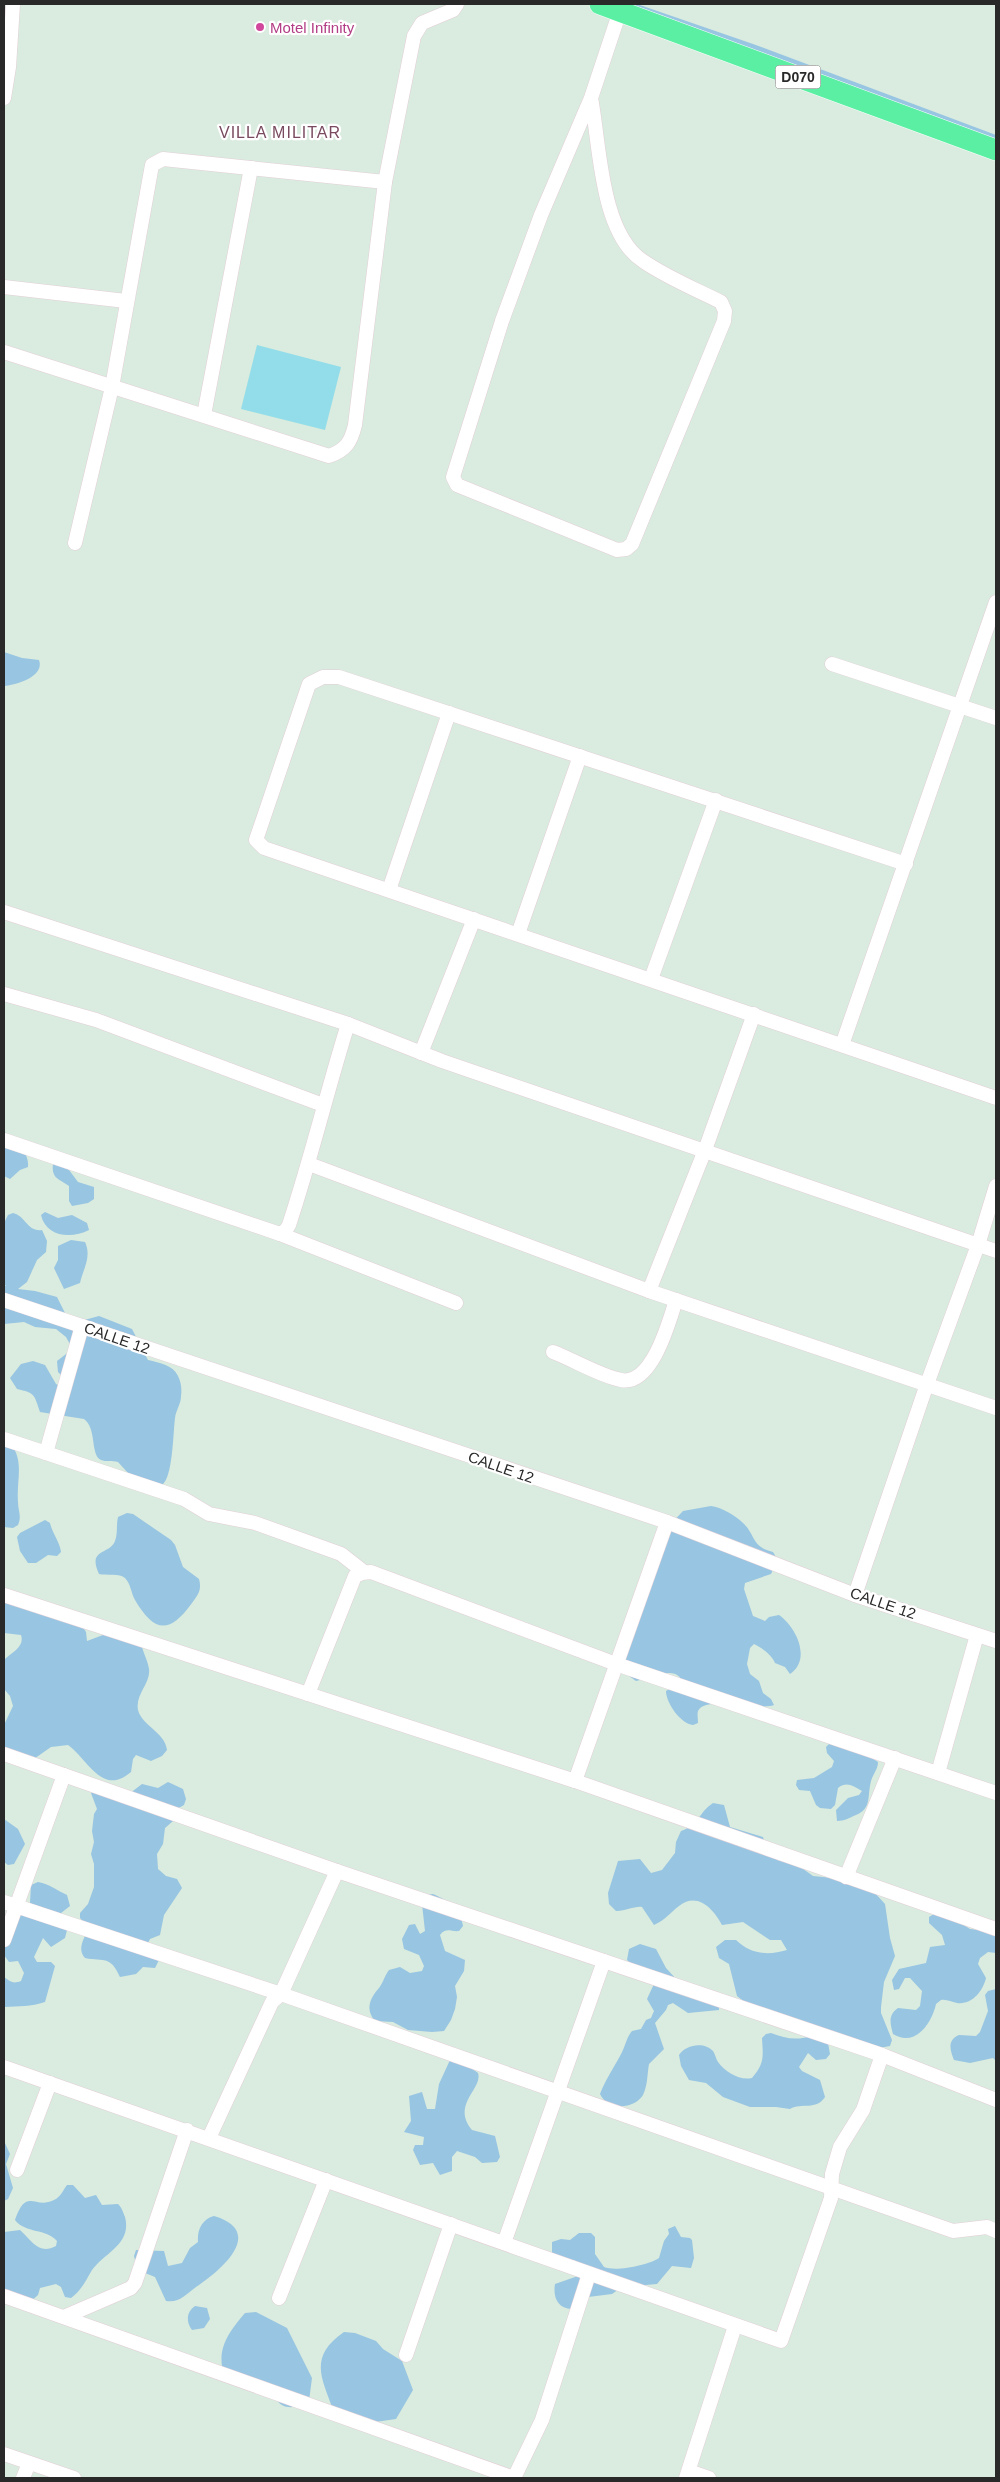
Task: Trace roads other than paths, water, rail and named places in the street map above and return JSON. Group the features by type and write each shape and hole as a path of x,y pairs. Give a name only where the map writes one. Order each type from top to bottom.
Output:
{"main road":[{"name":"D070","path":"600,4 996,150"}],"street":[{"path":"4,98 9,67 13,4"},
{"path":"4,352 329,456 342,452 351,441 356,426 384,182 414,36 422,23 453,10 458,4"},
{"path":"591,98 604,179 611,211 621,237 643,261 721,302 725,311 724,321 632,544 626,549 617,550 457,485 453,477 502,321 541,215 591,98 620,11"},
{"path":"75,543 112,387 152,165 163,159 384,182"},
{"path":"204,415 251,168"},
{"path":"4,286 126,301"},
{"path":"842,1045 996,602"},
{"path":"832,664 996,718"},
{"path":"906,864 339,677 323,677 309,684 256,840 264,848 996,1098"},
{"path":"389,890 449,713"},
{"path":"518,934 580,756"},
{"path":"651,979 716,800"},
{"path":"4,912 348,1024 421,1053 996,1250"},
{"path":"421,1053 474,919"},
{"path":"4,994 96,1020 323,1105"},
{"path":"649,1291 705,1150 754,1014"},
{"path":"280,1234 286,1230 309,1164 323,1105 348,1024"},
{"path":"4,1140 280,1234 456,1303"},
{"path":"309,1164 649,1291 996,1408"},
{"path":"856,1595 927,1384 978,1245 996,1186"},
{"name":"CALLE 12","path":"4,1300 667,1522 856,1595 996,1641"},
{"path":"553,1352 620,1380 636,1378 648,1368 666,1331 676,1300"},
{"path":"46,1453 82,1326"},
{"path":"4,1438 184,1499 209,1514 254,1523 341,1554 364,1572"},
{"path":"575,1782 667,1522"},
{"path":"308,1694 355,1576 364,1572 371,1572 616,1664 996,1793"},
{"path":"4,1595 575,1782 996,1929"},
{"path":"938,1773 977,1635"},
{"path":"4,1754 337,1871 882,2056 996,2100"},
{"path":"846,1877 894,1758"},
{"path":"4,1940 10,1904 64,1776"},
{"path":"209,2138 272,2002 281,1994 337,1871"},
{"path":"10,1904 281,1994 953,2231 987,2227 996,2230"},
{"path":"504,2243 556,2091 604,1961"},
{"path":"4,2067 781,2341 832,2198 832,2174 840,2147 863,2110 882,2056"},
{"path":"17,2170 50,2083"},
{"path":"64,2317 131,2288 135,2283 187,2130"},
{"path":"279,2298 326,2180"},
{"path":"406,2355 451,2224"},
{"path":"4,2296 514,2478 542,2420 589,2274"},
{"path":"709,2478 688,2475 734,2326"},
{"path":"4,2454 74,2478"},
{"path":"23,2478 29,2463"}],"place":[{"name":"Motel Infinity","path":"260,27"}],"district":[{"name":"VILLA MILITAR","path":"280,132"}]}
